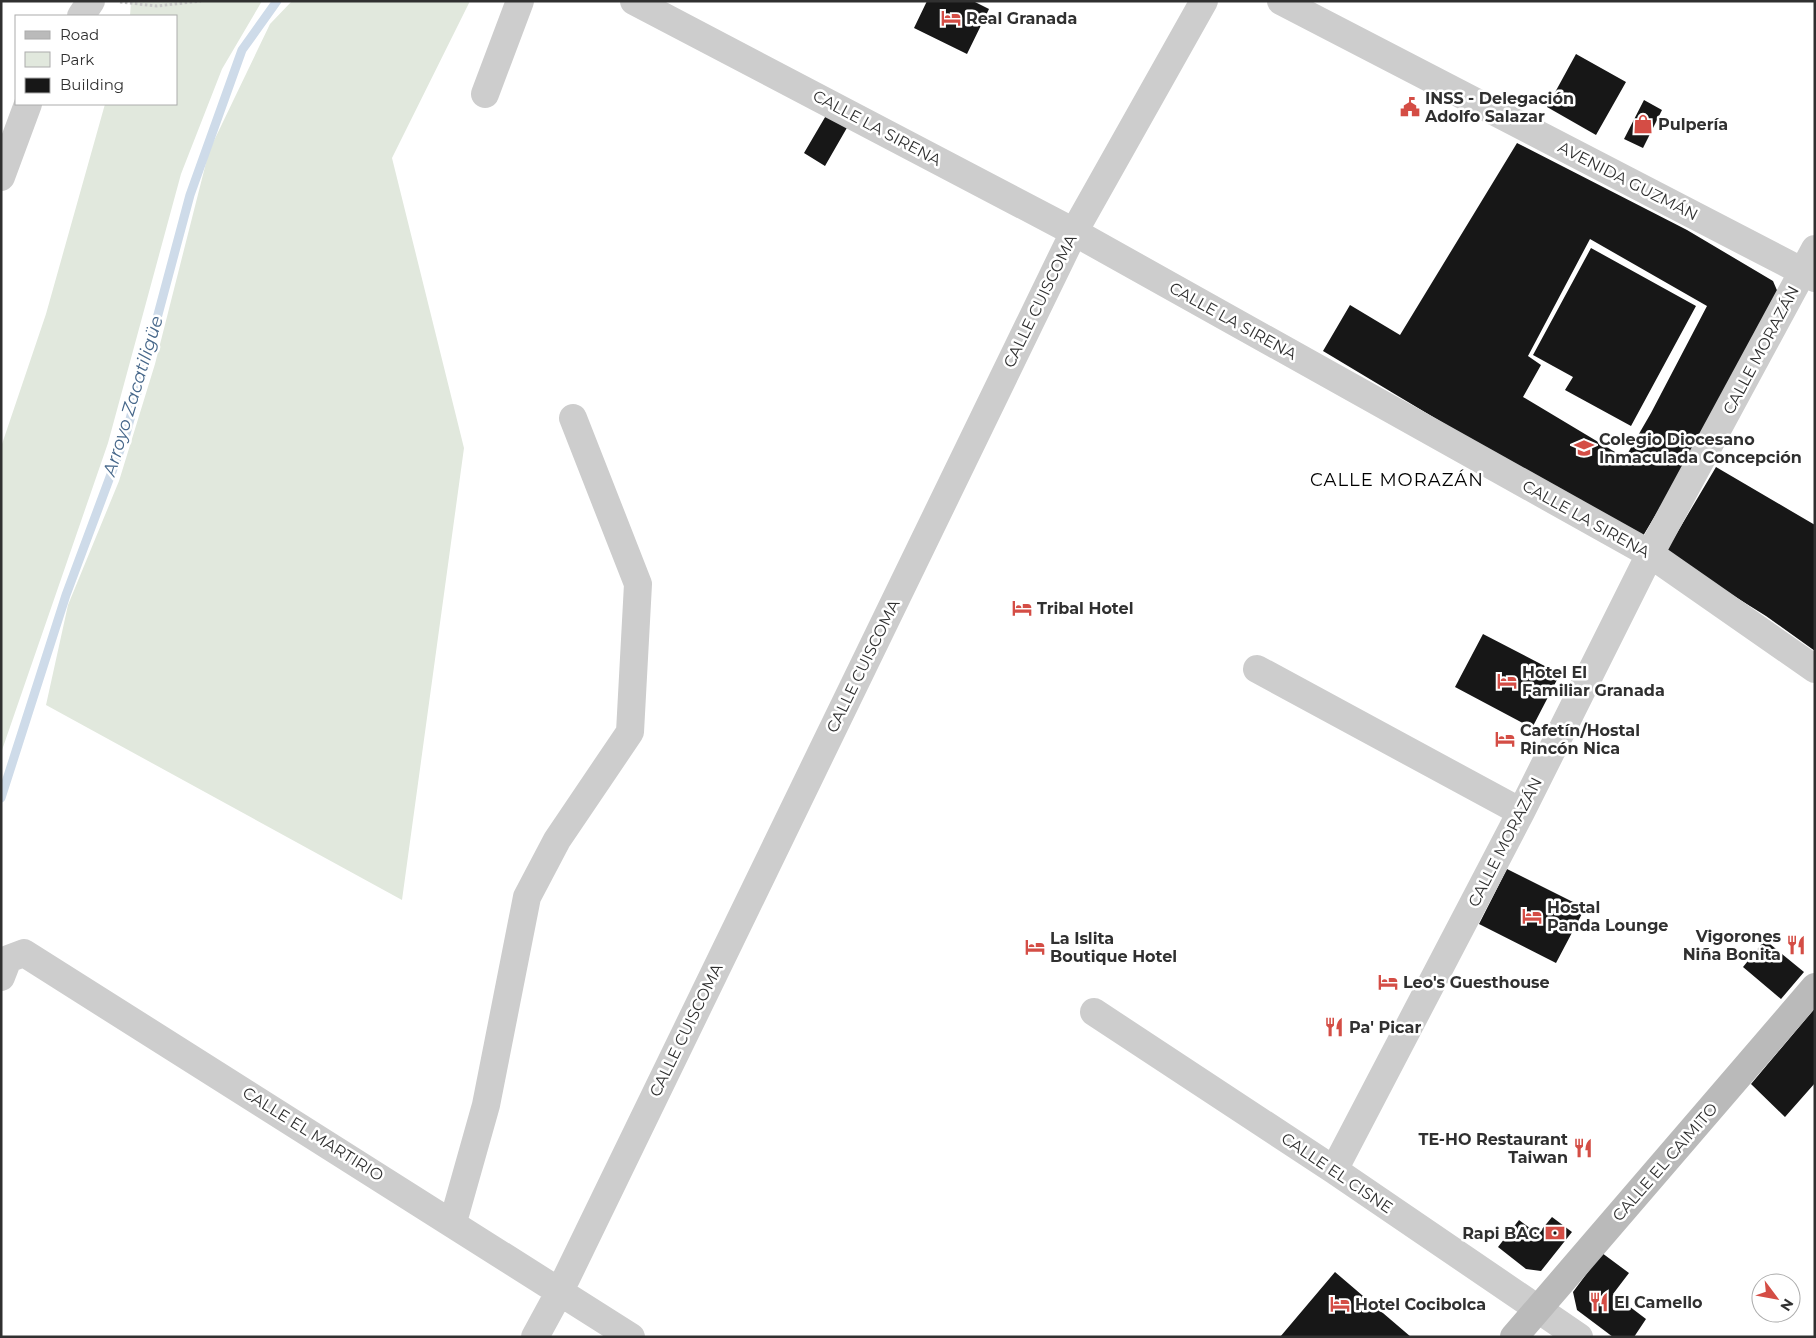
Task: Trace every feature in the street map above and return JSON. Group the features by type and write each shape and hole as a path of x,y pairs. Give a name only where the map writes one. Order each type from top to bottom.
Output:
{"street":[{"path":"82,15 91,1"},
{"path":"485,94 520,1"},
{"name":"CALLE LA SIRENA","path":"634,1 1074,232 1650,554 1815,669"},
{"name":"CALLE CUISCOMA","path":"535,1337 560,1291 1074,232 1204,1"},
{"name":"AVENIDA GUZMÁN","path":"1281,1 1811,266"},
{"path":"1,177 28,105"},
{"name":"CALLE MORAZÁN","path":"1334,1170 1521,812 1650,554 1811,266"},
{"path":"453,1222 486,1105 527,897 557,840 630,732 638,584 573,418"},
{"path":"1258,669 1521,812"},
{"name":"CALLE EL MARTIRIO","path":"1,977 8,959 24,953 453,1222 632,1337"},
{"name":"CALLE EL CAIMITO","path":"1514,1337 1815,987"},
{"name":"CALLE EL CISNE","path":"1094,1012 1334,1170 1579,1337"}],"path":[{"path":"117,1 158,6 198,3 201,1"}],"green space":[{"path":"131,1 262,1 222,69 181,174 108,443 1,753 1,447 46,314 105,105 178,105 178,15 130,15"},
{"path":"292,1 470,1 392,158 464,448 402,900 46,705 68,605 119,481 155,364 209,151 270,24"}],"building":[{"name":"Real Granada","path":"927,1 973,1 989,9 967,54 914,28"},
{"path":"1576,54 1626,82 1596,135 1547,107"},
{"name":"Pulpería","path":"1644,100 1662,110 1643,148 1624,139"},
{"path":"831,107 852,119 825,166 804,153"},
{"path":"1517,143 1687,230 1773,281 1779,295 1699,442 1640,541 1323,351 1350,305 1400,335","holes":["1590,239 1707,306 1651,413 1625,458 1523,397 1541,365 1528,356"]},
{"path":"1591,248 1696,306 1631,426 1565,390 1573,377 1533,355"},
{"path":"1716,467 1815,525 1815,651 1766,616 1665,553"},
{"name":"Hotel El Familiar Granada","path":"1483,634 1560,674 1532,728 1455,687"},
{"name":"Hostal Panda Lounge","path":"1507,869 1585,908 1556,963 1479,924"},
{"path":"1765,940 1804,972 1781,999 1743,967"},
{"path":"1815,1008 1815,1083 1785,1117 1751,1084"},
{"path":"1552,1217 1572,1232 1541,1271 1526,1269 1498,1247 1519,1220 1538,1234"},
{"name":"El Camello","path":"1602,1253 1629,1273 1613,1294 1646,1319 1634,1337 1613,1337 1577,1310 1573,1292"},
{"name":"Hotel Cocibolca","path":"1335,1272 1411,1337 1280,1337"}],"waterway":[{"name":"Arroyo Zacatiligüe","path":"1,798 66,595 126,434 190,195 242,50 277,1"}],"place":[{"name":"Real Granada","path":"951,18"},
{"name":"INSS - Delegación Adolfo Salazar","path":"1410,107"},
{"name":"Pulpería","path":"1643,124"},
{"name":"Colegio Diocesano Inmaculada Concepción","path":"1584,448"},
{"name":"Tribal Hotel","path":"1022,608"},
{"name":"Hotel El Familiar Granada","path":"1507,681"},
{"name":"Cafetín/Hostal Rincón Nica","path":"1505,739"},
{"name":"Hostal Panda Lounge","path":"1532,916"},
{"name":"Vigorones Niña Bonita","path":"1796,945"},
{"name":"La Islita Boutique Hotel","path":"1035,947"},
{"name":"Leo's Guesthouse","path":"1388,982"},
{"name":"Pa' Picar","path":"1334,1027"},
{"name":"TE-HO Restaurant Taiwan","path":"1583,1148"},
{"name":"Rapi BAC","path":"1555,1233"},
{"name":"El Camello","path":"1599,1302"},
{"name":"Hotel Cocibolca","path":"1340,1304"}],"district":[{"name":"CALLE MORAZÁN","path":"1397,480"}]}
